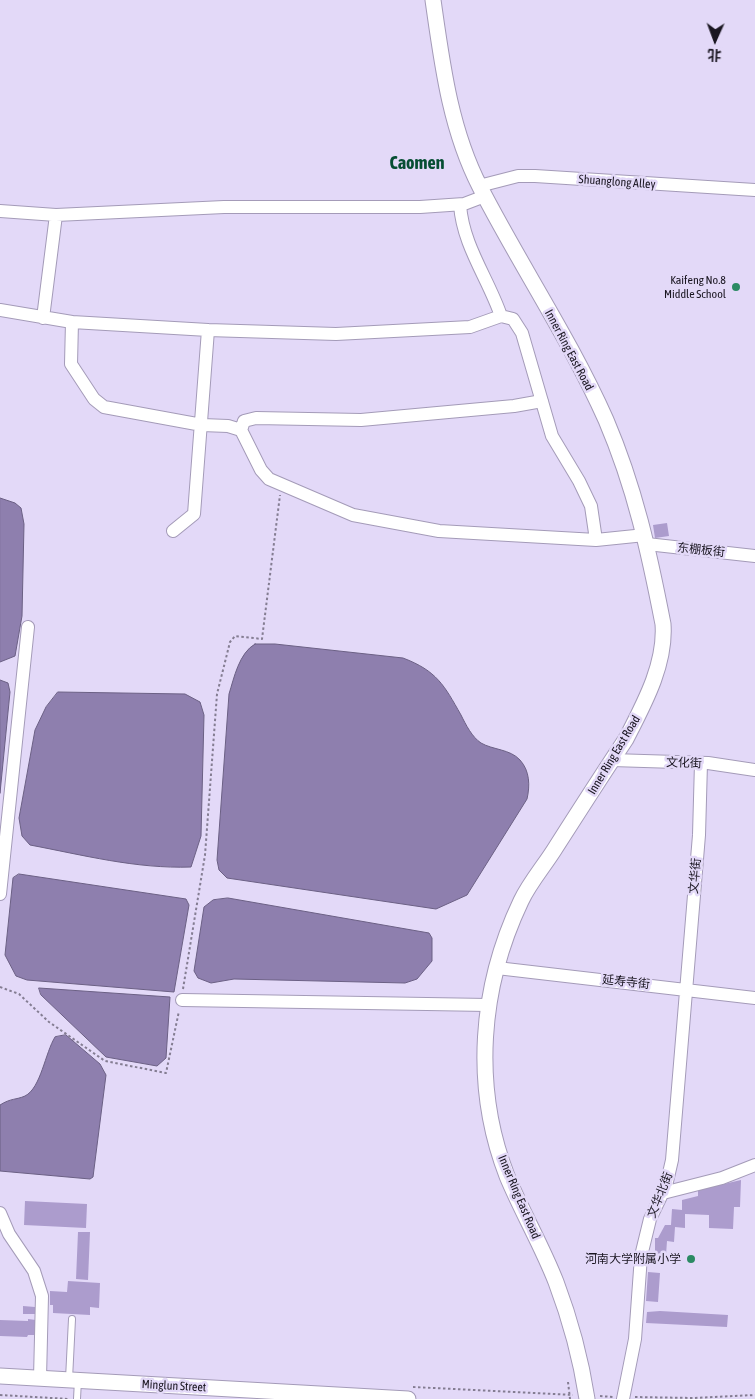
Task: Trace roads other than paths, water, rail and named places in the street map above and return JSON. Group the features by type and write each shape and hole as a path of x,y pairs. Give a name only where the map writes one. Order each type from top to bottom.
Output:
{"street":[{"name":"Inner Ring East Road","path":"433,0 449,101 482,191 573,354 606,420 632,491 646,540 663,624 664,649 639,714 612,760 522,899 506,937 488,1005 484,1060 491,1114 499,1151 508,1176 558,1289 579,1361 587,1399"},
{"name":"Shuanglong Alley","path":"0,211 56,215 224,207 420,207 460,205 482,191 518,176 755,190"},
{"path":"460,205 461,222 474,259 501,316"},
{"path":"43,318 56,215"},
{"path":"0,310 72,322 208,330 336,334 470,326 501,316 513,319 522,333 558,449 586,494 591,506 596,540"},
{"path":"72,322 71,364 94,400 104,407 114,410 202,425 228,426 241,430 244,421 256,418 361,420 514,406 542,401"},
{"path":"173,531 194,514 208,330"},
{"name":"东棚板街","path":"241,430 261,470 269,479 353,515 439,530 596,540 646,540 755,556"},
{"path":"0,894 28,627"},
{"name":"文化街","path":"612,760 701,763 755,770"},
{"name":"文华街","path":"685,989 699,834 701,763"},
{"name":"延寿寺街","path":"497,968 755,998"},
{"name":"文华北街","path":"623,1399 635,1339 641,1256 650,1219 670,1176 685,989"},
{"path":"182,1000 488,1005"},
{"path":"663,1193 722,1178 755,1166"},
{"path":"0,1213 9,1234 34,1271 42,1296 40,1378"},
{"name":"Minglun Street","path":"0,1376 40,1378 74,1389 408,1399"},
{"name":"Minglun Street","path":"0,1385 258,1399"}],"lane":[{"path":"72,1319 74,1389"}],"place":[{"name":"Kaifeng No.8 Middle School","path":"736,287"},
{"name":"河南大学附属小学","path":"691,1259"}],"district":[{"name":"Caomen","path":"417,163"}]}
